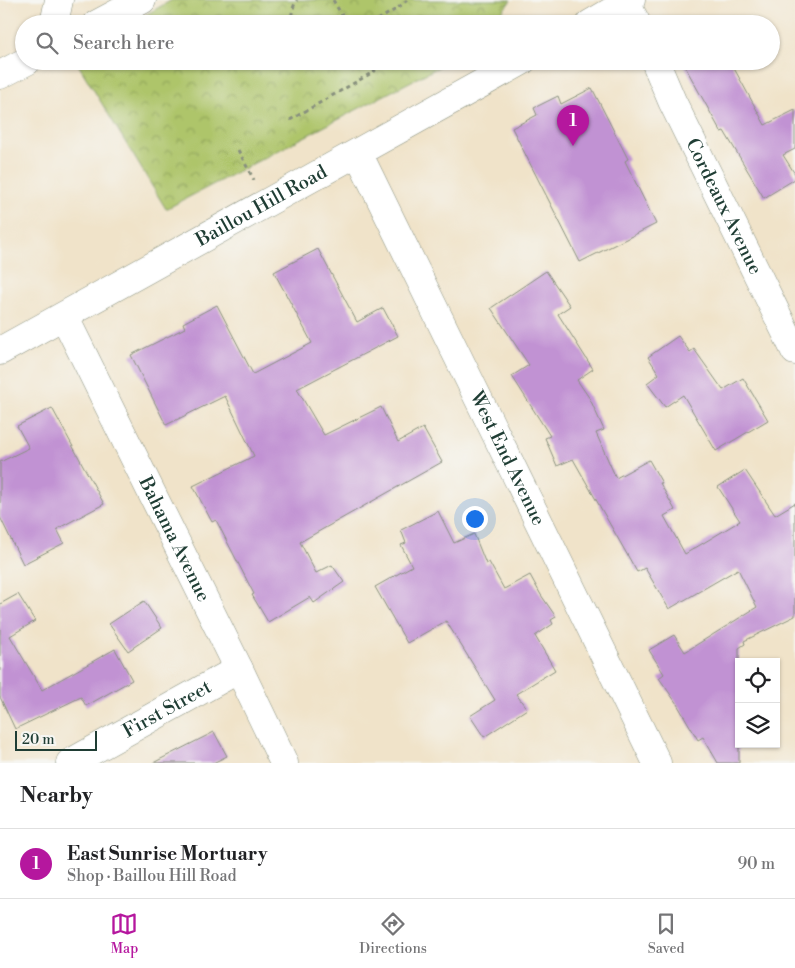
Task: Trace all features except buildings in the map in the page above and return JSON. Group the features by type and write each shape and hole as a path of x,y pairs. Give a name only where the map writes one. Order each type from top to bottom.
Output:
{"street":[{"path":"56,15 59,0"},
{"path":"114,15 142,0"},
{"path":"611,15 630,7"},
{"path":"0,75 15,67"},
{"name":"Baillou Hill Road","path":"0,351 506,70"},
{"name":"Cordeaux Avenue","path":"659,70 672,101 795,351"},
{"name":"West End Avenue","path":"358,153 657,763"},
{"name":"Bahama Avenue","path":"64,316 284,763"},
{"name":"First Street","path":"70,763 239,670"}],"path":[{"path":"291,15 293,6 297,0"},
{"path":"333,0 342,15"},
{"path":"386,15 407,0"},
{"path":"290,120 374,70"}],"green space":[{"path":"172,0 511,0 500,15 145,15"},
{"path":"81,70 433,70 166,209"}],"place":[{"name":"East Sunrise Mortuary","path":"573,146"}]}
